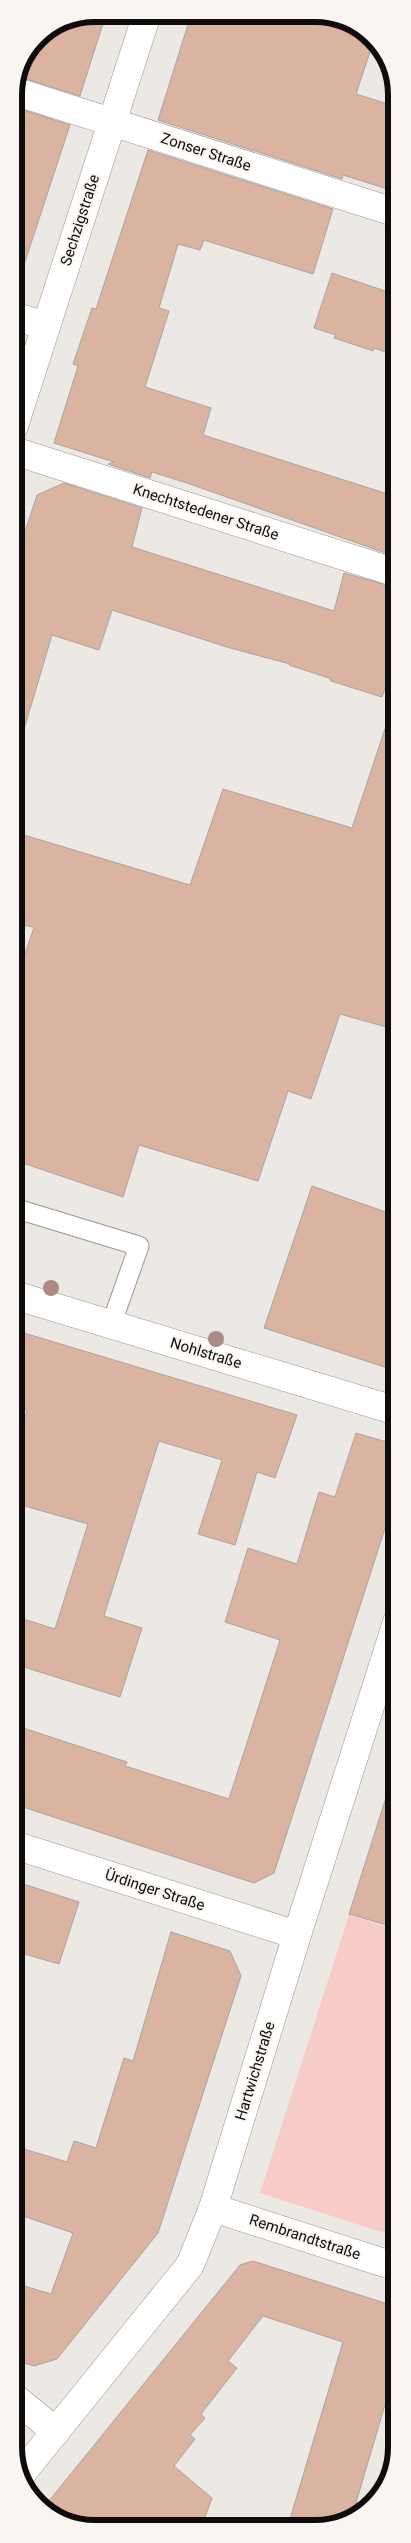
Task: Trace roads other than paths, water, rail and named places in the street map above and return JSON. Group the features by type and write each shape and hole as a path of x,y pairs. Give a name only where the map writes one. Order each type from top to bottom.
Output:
{"street":[{"name":"Sechzigstraße","path":"22,400 144,22"},
{"name":"Zonser Straße","path":"22,94 388,209"},
{"path":"22,319 45,326"},
{"name":"Knechtstedener Straße","path":"22,455 388,570"},
{"name":"Nohlstraße","path":"23,1298 388,1408"},
{"name":"Hartwichstraße","path":"26,2468 190,2265 213,2208 297,1935 388,1650"},
{"name":"Ürdinger Straße","path":"23,1848 297,1935"},
{"name":"Rembrandtstraße","path":"213,2208 388,2264"},
{"path":"23,2404 56,2432"}],"lane":[{"path":"22,1211 139,1246 111,1325"}]}
